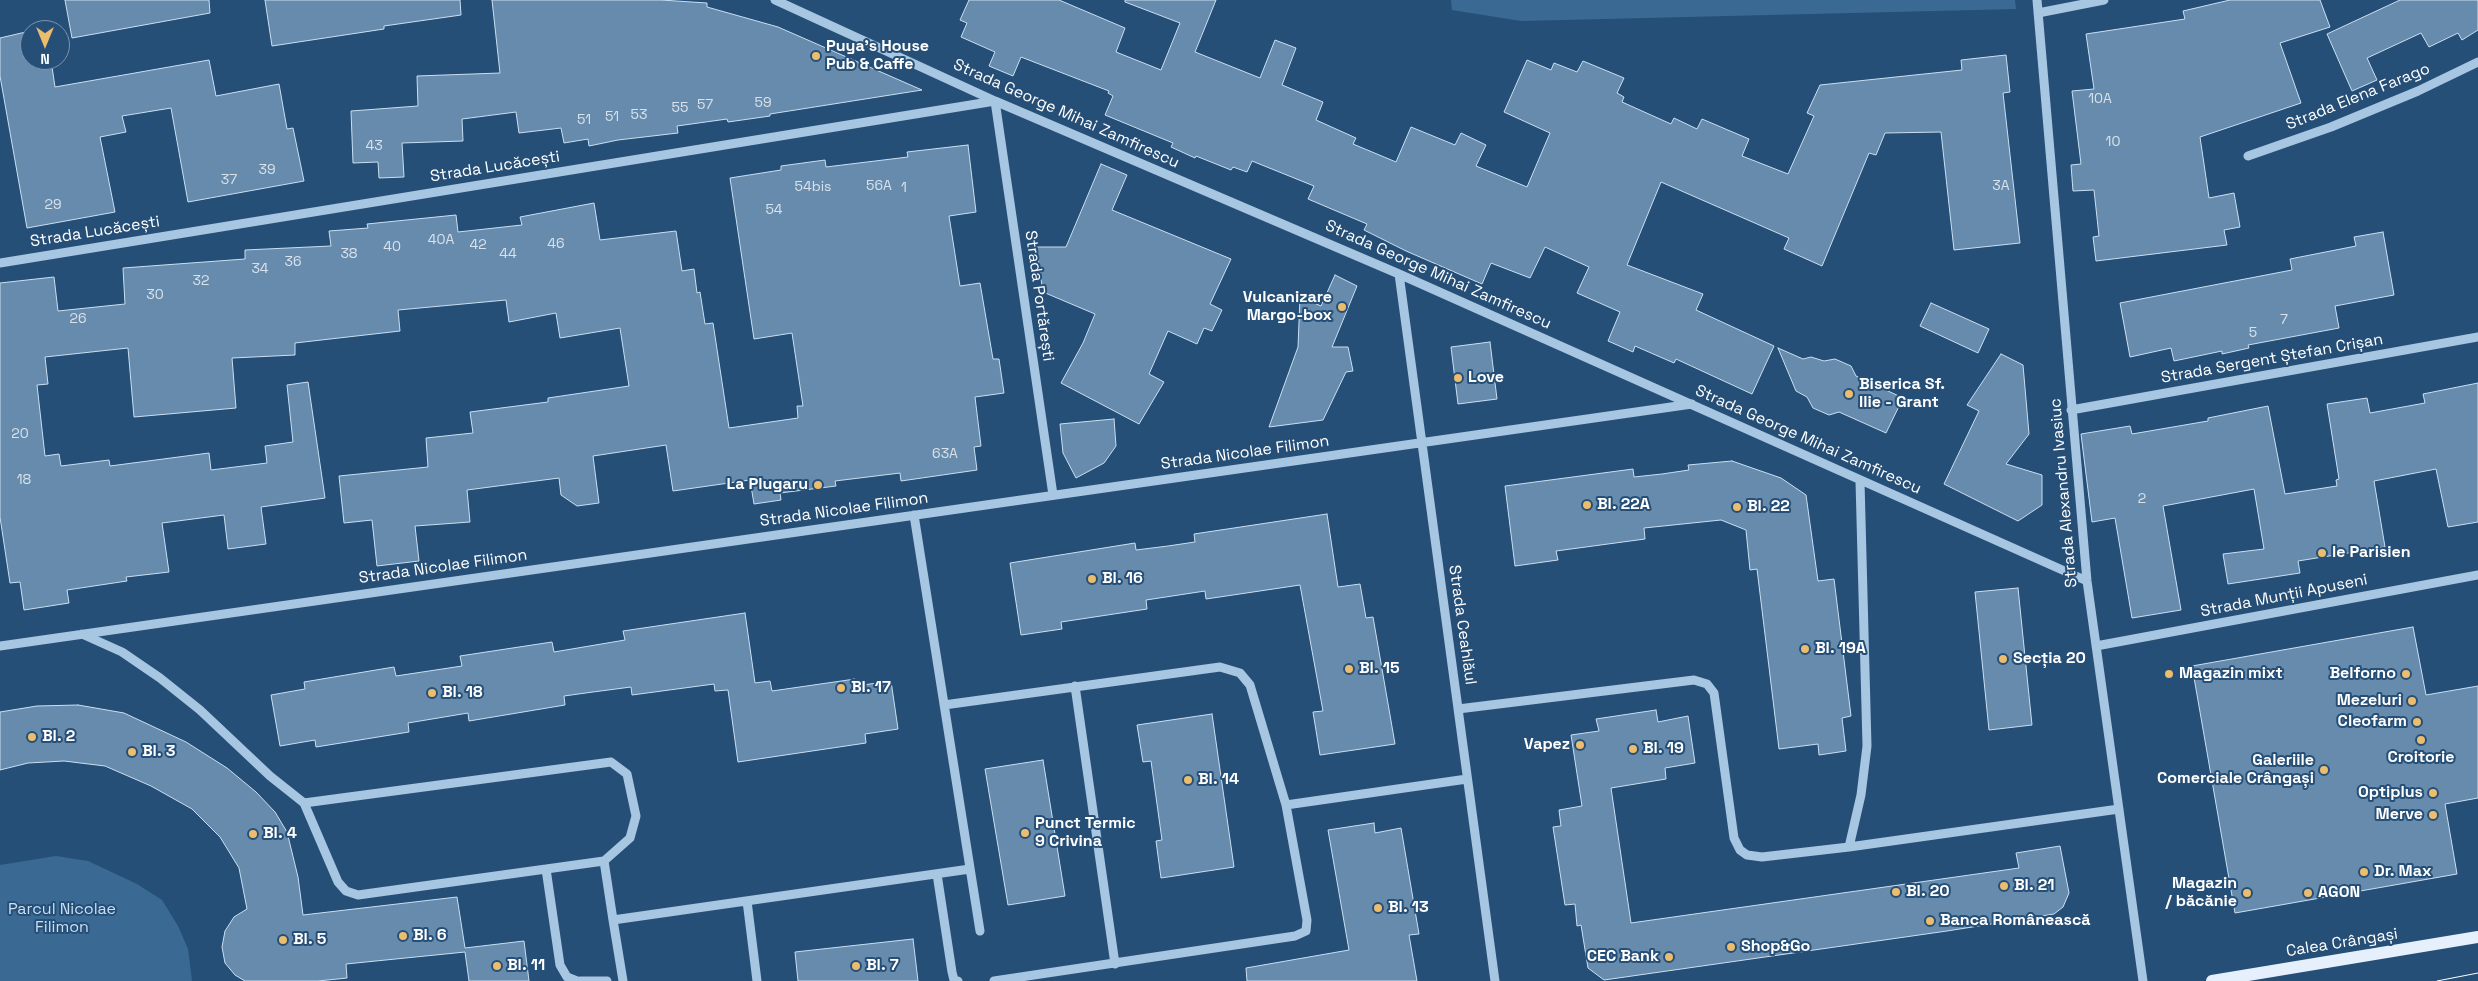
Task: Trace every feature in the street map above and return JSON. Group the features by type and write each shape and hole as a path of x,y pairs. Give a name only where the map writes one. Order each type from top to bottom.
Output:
{"main road":[{"name":"Calea Crângași","path":"2212,981 2478,938"}],"street":[{"name":"Strada George Mihai Zamfirescu","path":"775,0 995,101 1399,274 2087,581"},
{"name":"Strada Alexandru Ivasiuc","path":"2037,0 2087,581 2143,981"},
{"path":"2038,14 2104,0"},
{"name":"Strada Elena Farago","path":"2248,156 2331,127 2418,91 2478,62"},
{"name":"Strada Lucăcești","path":"0,262 995,101"},
{"name":"Strada Portărești","path":"995,101 1053,496"},
{"name":"Strada Ceahlăul","path":"1399,274 1495,981"},
{"name":"Strada Sergent Ștefan Crișan","path":"2071,410 2478,337"},
{"name":"Strada Nicolae Filimon","path":"0,646 1692,404"},
{"path":"1848,847 1861,795 1867,746 1860,481"},
{"path":"914,515 980,931"},
{"name":"Strada Munții Apuseni","path":"2096,646 2478,575"},
{"path":"82,634 122,652 160,678 200,710 270,776 304,803 338,882 346,891 358,895 604,861 630,838 636,816 627,774 612,762 304,803"},
{"path":"944,705 1220,667 1240,673 1250,685 1286,805 1307,920 1306,931 1295,936 994,981"},
{"path":"1458,709 1694,680 1707,684 1714,693 1734,838 1740,850 1747,856 1762,857 1848,847 2118,809"},
{"path":"1075,686 1115,964"},
{"path":"1286,805 1467,779"},
{"path":"604,861 623,981"},
{"path":"546,869 560,965 567,977 579,981 606,981"},
{"path":"613,920 970,869"},
{"path":"936,874 952,972 954,980 958,981"},
{"path":"747,901 757,981"}],"green space":[{"path":"1451,0 2015,0 2016,9 1521,21 1452,10"},
{"name":"Parcul Nicolae Filimon","path":"56,856 88,861 137,884 162,900 178,926 188,949 192,981 0,981 0,865"}],"building":[{"path":"65,0 209,0 210,13 72,38"},
{"path":"265,0 460,0 461,15 384,26 384,29 272,46"},
{"path":"492,0 661,0 707,3 707,7 778,27 922,90 770,114 770,116 728,122 727,119 677,126 678,133 618,140 589,146 588,139 564,143 561,128 519,133 516,112 462,119 463,141 402,143 404,177 379,178 378,162 353,163 351,111 418,106 417,76 500,73"},
{"path":"969,0 1059,0 1125,28 1116,52 1161,70 1180,23 1125,2 1125,0 1216,0 1195,52 1260,78 1275,40 1296,48 1282,85 1323,102 1316,120 1356,138 1353,144 1396,162 1411,127 1455,145 1461,133 1486,145 1476,166 1527,187 1550,133 1504,112 1527,60 1551,70 1554,63 1577,72 1583,61 1624,78 1617,93 1624,97 1622,102 1671,124 1674,118 1697,129 1702,119 1749,139 1742,156 1788,174 1814,116 1807,113 1820,85 1962,70 1961,60 2006,55 2010,92 2003,93 2020,243 1954,250 1941,132 1885,133 1876,155 1869,153 1822,266 1784,249 1789,238 1661,182 1627,265 1703,294 1696,310 1774,346 1752,394 1676,359 1674,363 1635,346 1633,352 1608,341 1620,312 1577,293 1589,267 1545,247 1530,278 1491,263 1482,284 1406,251 1364,230 1367,224 1308,199 1314,186 1252,161 1247,172 1233,167 1231,170 1196,156 1195,158 1171,147 1173,143 1105,115 1113,96 1108,93 1109,91 1021,57 1013,76 989,66 995,52 961,37 967,23 960,20"},
{"path":"2230,0 2320,0 2330,27 2280,43 2301,103 2200,137 2209,198 2234,193 2240,227 2224,230 2227,245 2096,261 2093,237 2099,236 2094,190 2073,191 2071,165 2081,164 2072,91 2094,89 2086,34 2185,19 2183,11"},
{"path":"2400,0 2478,0 2478,30 2462,40 2458,33 2429,47 2421,33 2367,58 2377,80 2352,91 2327,34"},
{"path":"20,33 20,70 52,70 55,87 209,60 216,96 279,84 287,129 293,128 304,181 188,202 171,108 122,116 126,132 100,137 115,212 27,228 0,76 0,38"},
{"path":"968,145 976,212 949,216 960,286 980,283 993,359 999,359 1004,393 975,397 981,446 974,447 977,470 901,481 900,473 835,481 836,486 780,493 781,500 754,504 750,480 673,491 666,445 593,456 599,503 577,506 561,495 559,478 467,490 470,522 415,526 419,561 377,566 372,520 344,523 339,476 428,467 426,438 473,433 470,412 548,402 548,398 629,386 620,328 560,338 556,313 509,322 506,300 398,310 400,331 295,343 295,355 232,358 236,408 134,417 128,348 45,357 48,384 37,385 45,456 59,454 61,466 109,460 110,466 209,453 211,470 267,463 265,446 293,442 287,385 308,382 325,498 261,507 266,544 228,549 224,515 162,523 169,572 126,577 127,581 67,590 69,603 24,610 20,582 10,583 0,517 0,283 54,277 58,311 125,304 123,268 245,259 245,250 331,246 329,231 368,228 367,224 456,215 458,232 522,225 520,217 594,203 600,240 676,231 682,271 694,269 697,293 700,292 705,324 713,323 729,428 798,418 797,406 803,406 792,333 754,339 730,178 781,170 781,166 825,160 826,167 908,157 907,152"},
{"path":"1101,164 1127,175 1112,210 1231,259 1210,304 1222,310 1212,331 1204,328 1197,344 1168,331 1149,374 1164,382 1139,424 1061,383 1083,343 1095,314 1043,292 1036,247 1066,247"},
{"path":"2383,232 2394,295 2335,306 2339,328 2248,345 2249,348 2222,354 2222,351 2174,361 2171,348 2130,357 2120,303 2292,270 2290,259 2356,246 2354,237"},
{"path":"1335,275 1357,286 1332,347 1348,347 1353,371 1346,372 1323,420 1269,427 1298,347 1300,297 1321,306"},
{"path":"1931,303 1989,329 1978,353 1920,326"},
{"path":"1490,342 1497,399 1458,404 1451,347"},
{"name":"Biserica Sf. Ilie - Grant","path":"1778,348 1803,359 1811,357 1824,361 1835,359 1851,366 1856,376 1903,398 1886,433 1839,412 1829,415 1813,408 1807,397 1796,391"},
{"path":"2001,354 2023,365 2029,434 2006,464 2042,475 2042,505 2018,521 1944,484 1979,411 1967,405"},
{"path":"2478,383 2478,522 2448,527 2436,469 2374,481 2385,547 2298,561 2300,573 2228,584 2223,554 2264,549 2254,489 2163,506 2181,610 2132,618 2115,518 2092,522 2081,434 2130,426 2132,434 2208,421 2208,418 2268,406 2285,494 2337,486 2336,480 2339,479 2327,404 2367,398 2370,413 2425,403 2423,394"},
{"path":"1114,419 1116,446 1104,463 1076,478 1063,453 1060,424"},
{"path":"1732,461 1781,478 1806,495 1818,581 1834,579 1851,716 1842,718 1846,751 1819,755 1818,744 1779,749 1757,569 1750,570 1746,530 1721,520 1644,528 1645,539 1556,551 1558,560 1515,566 1505,486 1633,469 1634,477 1662,474 1689,470 1688,465"},
{"name":"Bl. 15","path":"1327,514 1338,587 1360,584 1366,618 1373,617 1395,744 1320,755 1313,712 1323,711 1300,585 1206,599 1205,591 1146,600 1147,609 1061,622 1062,629 1021,635 1010,563 1135,543 1136,550 1195,542 1194,534"},
{"name":"Secția 20","path":"2018,588 2032,725 1989,730 1975,592"},
{"path":"745,613 755,683 770,681 772,691 855,679 856,686 891,681 898,729 865,734 866,743 738,762 728,690 715,691 714,684 632,695 631,687 564,696 565,705 469,721 468,713 408,723 409,732 316,747 315,740 280,746 271,695 305,689 304,682 394,667 396,676 462,666 460,656 552,642 554,652 625,640 623,631"},
{"name":"Galeriile Comerciale Crângași","path":"2413,627 2426,695 2478,686 2478,798 2445,804 2457,874 2235,913 2192,666"},
{"path":"78,705 124,713 186,742 227,768 256,792 275,812 287,832 298,877 303,915 457,897 465,948 524,941 529,981 469,981 465,952 346,964 347,978 318,981 245,981 235,975 225,963 222,947 225,931 234,917 247,909 239,868 220,837 192,809 151,786 105,766 64,761 28,763 0,770 0,712 37,706"},
{"name":"Bl. 20","path":"1656,710 1658,722 1688,716 1695,763 1665,768 1666,779 1611,788 1631,923 2019,868 2016,853 2060,846 2069,893 2063,907 2054,914 1604,980 1588,968 1581,925 1577,926 1575,904 1565,905 1553,827 1561,826 1559,810 1582,806 1571,735 1599,731 1596,719"},
{"name":"Bl. 14","path":"1212,714 1234,867 1161,878 1156,841 1162,840 1151,761 1143,762 1137,725"},
{"name":"Punct Termic 9 Crivina","path":"1043,760 1065,896 1008,905 985,769"},
{"name":"Bl. 13","path":"1374,823 1375,833 1401,828 1419,934 1409,935 1417,981 1247,981 1246,968 1349,950 1328,830"},
{"name":"Bl. 7","path":"913,939 918,981 798,981 795,952"}],"tram line":[{"path":"2437,981 2478,973"}],"place":[{"name":"Puya's House Pub & Caffe","path":"816,56"},
{"name":"Vulcanizare Margo-box","path":"1342,307"},
{"name":"Love","path":"1458,378"},
{"name":"Biserica Sf. Ilie - Grant","path":"1849,394"},
{"name":"La Plugaru","path":"818,485"},
{"name":"Bl. 22A","path":"1587,505"},
{"name":"Bl. 22","path":"1737,507"},
{"name":"le Parisien","path":"2322,553"},
{"name":"Bl. 16","path":"1092,579"},
{"name":"Bl. 19A","path":"1805,649"},
{"name":"Secția 20","path":"2003,659"},
{"name":"Bl. 15","path":"1349,669"},
{"name":"Magazin mixt","path":"2169,674"},
{"name":"Belforno","path":"2406,674"},
{"name":"Bl. 17","path":"841,688"},
{"name":"Bl. 18","path":"432,693"},
{"name":"Mezeluri","path":"2412,701"},
{"name":"Cleofarm","path":"2417,722"},
{"name":"Bl. 2","path":"32,737"},
{"name":"Croitorie","path":"2421,740"},
{"name":"Vapez","path":"1580,745"},
{"name":"Bl. 19","path":"1633,749"},
{"name":"Bl. 3","path":"132,752"},
{"name":"Galeriile Comerciale Crângași","path":"2324,770"},
{"name":"Bl. 14","path":"1188,780"},
{"name":"Optiplus","path":"2433,793"},
{"name":"Merve","path":"2433,815"},
{"name":"Punct Termic 9 Crivina","path":"1025,833"},
{"name":"Bl. 4","path":"253,834"},
{"name":"Dr. Max","path":"2364,872"},
{"name":"Bl. 21","path":"2004,886"},
{"name":"Bl. 20","path":"1896,892"},
{"name":"Magazin / băcănie","path":"2247,893"},
{"name":"AGON","path":"2308,893"},
{"name":"Bl. 13","path":"1378,908"},
{"name":"Banca Românească","path":"1930,921"},
{"name":"Bl. 6","path":"403,936"},
{"name":"Bl. 5","path":"283,940"},
{"name":"Shop&Go","path":"1731,947"},
{"name":"CEC Bank","path":"1669,957"},
{"name":"Bl. 11","path":"497,966"},
{"name":"Bl. 7","path":"856,966"}]}
